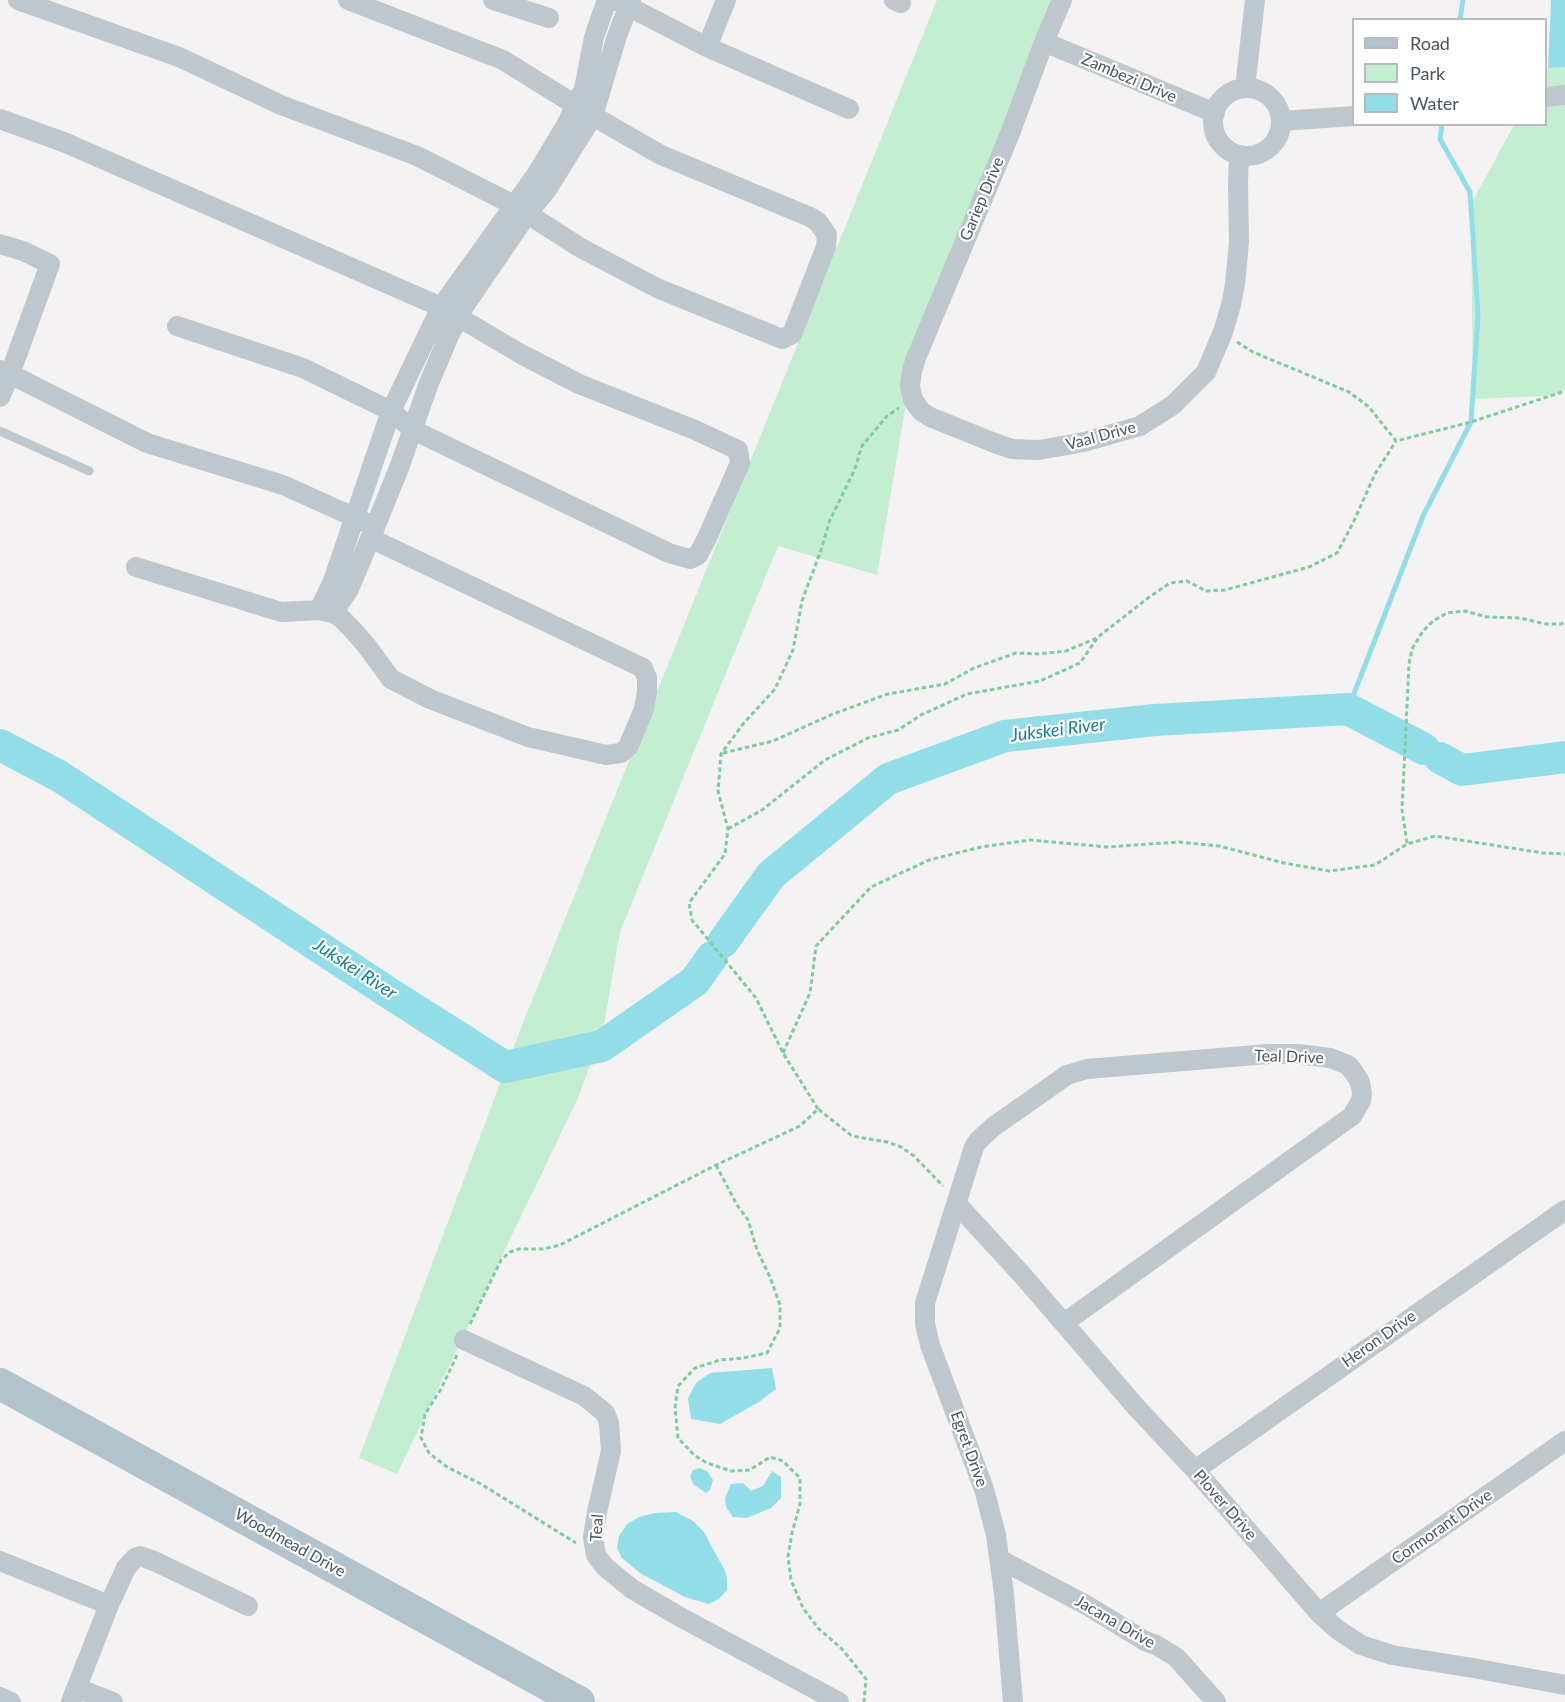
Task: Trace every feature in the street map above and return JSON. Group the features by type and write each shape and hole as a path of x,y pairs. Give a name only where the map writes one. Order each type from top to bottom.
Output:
{"main road":[{"name":"Woodmead Drive","path":"0,1384 579,1702"}],"street":[{"path":"18,0 179,57 281,105 417,156 520,210 579,247 657,288 782,339 792,334 826,247 827,235 818,222 661,155 592,116 503,60 348,0"},
{"path":"493,0 549,18"},
{"path":"326,612 349,589 413,430 429,383 458,318 520,210 536,175 565,127 584,89 594,37 607,0"},
{"path":"706,47 726,0"},
{"name":"Gariep Drive","path":"913,400 910,379 916,358 1010,136 1044,42 1062,0"},
{"path":"1245,88 1256,0"},
{"path":"326,612 333,581 391,411 441,307 520,210 546,191 592,116 625,2 706,47 849,109"},
{"name":"Zambezi Drive","path":"1044,42 1215,113"},
{"path":"1245,88 1254,89 1270,97 1276,104 1281,121 1280,133 1273,144 1263,152 1252,156 1239,155 1229,151 1221,144 1216,135 1215,113 1223,99 1229,94 1245,88"},
{"path":"1547,97 1565,95"},
{"path":"1281,121 1352,116"},
{"path":"0,119 66,143 441,307 521,354 579,384 695,430 738,450 740,463 707,538 698,555 690,559 669,553 413,430 391,411 303,368 177,326"},
{"name":"Vaal Drive","path":"913,400 925,415 1012,449 1039,450 1084,442 1140,426 1173,405 1206,372 1223,332 1231,305 1239,242 1239,155"},
{"path":"0,244 23,251 50,264 5,372 0,397"},
{"path":"5,372 147,443 283,484 355,517 373,532 643,668 647,678 644,709 628,747 621,753 606,755 528,737 430,699 391,679 366,645 341,618 326,612 281,612 136,567"},
{"name":"Teal Drive","path":"957,1204 971,1154 978,1141 993,1127 1067,1076 1077,1072 1100,1067 1268,1054 1298,1054 1329,1058 1348,1065 1360,1082 1362,1093 1361,1101 1352,1116 1064,1323"},
{"name":"Plover Drive","path":"957,1204 1136,1407 1195,1470 1319,1613 1338,1630 1352,1640 1392,1655 1565,1685"},
{"name":"Egret Drive","path":"957,1204 926,1303 925,1324 930,1345 984,1489 996,1535 1013,1702"},
{"name":"Heron Drive","path":"1195,1470 1565,1210"},
{"name":"Teal","path":"464,1341 584,1396 605,1413 609,1423 611,1451 593,1537 596,1555 605,1567 632,1589 682,1618 839,1702"},
{"name":"Cormorant Drive","path":"1319,1613 1565,1442"},
{"path":"113,1702 74,1695 110,1605 126,1568 132,1560 140,1556 154,1561 248,1606"},
{"name":"Jacana Drive","path":"1000,1560 1082,1602 1145,1641 1176,1657 1216,1702"},
{"path":"0,1561 110,1605"},
{"path":"0,1697 11,1702"}],"lane":[{"path":"0,431 89,471"}],"path":[{"path":"1223,332 1253,352 1349,392 1369,407 1396,441"},
{"path":"721,753 773,741 833,714 888,694 945,684 974,668 1016,653 1038,654 1066,651 1098,637 1170,583 1187,581 1206,591 1226,590 1309,567 1337,553 1375,474 1396,441 1471,422 1565,391"},
{"path":"913,400 887,416 862,446 854,471 830,520 802,601 793,650 775,689 743,724 721,753 718,791 728,829 725,854 689,903 692,920 756,998 783,1053 818,1109 852,1136 901,1147 914,1156 957,1204"},
{"path":"1407,844 1402,810 1409,664 1412,649 1423,631 1433,621 1447,614 1465,611 1487,617 1520,618 1546,624 1561,624 1565,621"},
{"path":"728,829 762,810 825,760 836,754 868,738 898,730 921,715 967,694 1040,681 1080,663 1098,637"},
{"path":"783,1053 810,993 816,946 871,886 929,860 981,847 1030,840 1107,847 1179,842 1220,846 1284,863 1329,871 1375,865 1407,844 1435,836 1543,853 1565,854"},
{"path":"596,1555 482,1484 447,1467 429,1453 421,1438 425,1414 441,1389 494,1273 501,1260 510,1252 560,1245 716,1165 800,1126 818,1109"},
{"path":"716,1165 737,1205 748,1220 757,1250 770,1276 780,1305 780,1328 767,1353 720,1360 695,1368 678,1386 675,1408 678,1438 694,1455 707,1463 731,1471 750,1470 770,1457 783,1461 800,1478 800,1504 788,1556 791,1580 803,1608 818,1628 842,1649 866,1679 864,1702"}],"green space":[{"path":"937,0 1065,0 910,379 877,575 778,546 620,932 603,1030 578,1098 397,1474 359,1458 522,1025"},
{"path":"1565,66 1565,391 1546,396 1473,399 1471,204 1513,126 1547,126 1548,68"}],"water":[{"path":"1551,0 1565,0 1565,67 1548,68"},
{"path":"772,1368 776,1389 759,1402 720,1424 691,1419 688,1398 696,1383 710,1373"},
{"path":"700,1468 707,1471 713,1480 710,1490 706,1493 693,1484 690,1476 693,1470"},
{"path":"772,1471 781,1477 781,1498 771,1508 747,1518 733,1517 726,1507 725,1498 731,1484 743,1483 751,1491 763,1486"},
{"path":"676,1512 693,1521 704,1532 725,1571 727,1590 719,1599 709,1604 685,1597 640,1573 622,1558 617,1548 619,1536 627,1524 639,1517 655,1513"}],"waterway":[{"path":"1460,18 1463,0"},
{"path":"1348,709 1423,516 1471,422 1478,315 1470,192 1440,139 1442,126"},
{"name":"Jukskei River","path":"723,942 771,875 888,779 1005,736 1155,720 1348,709 1424,749"},
{"name":"Jukskei River","path":"0,745 59,776 505,1067 602,1046 695,981 712,957"},
{"name":"Jukskei River","path":"1440,758 1462,770 1565,757"}]}
